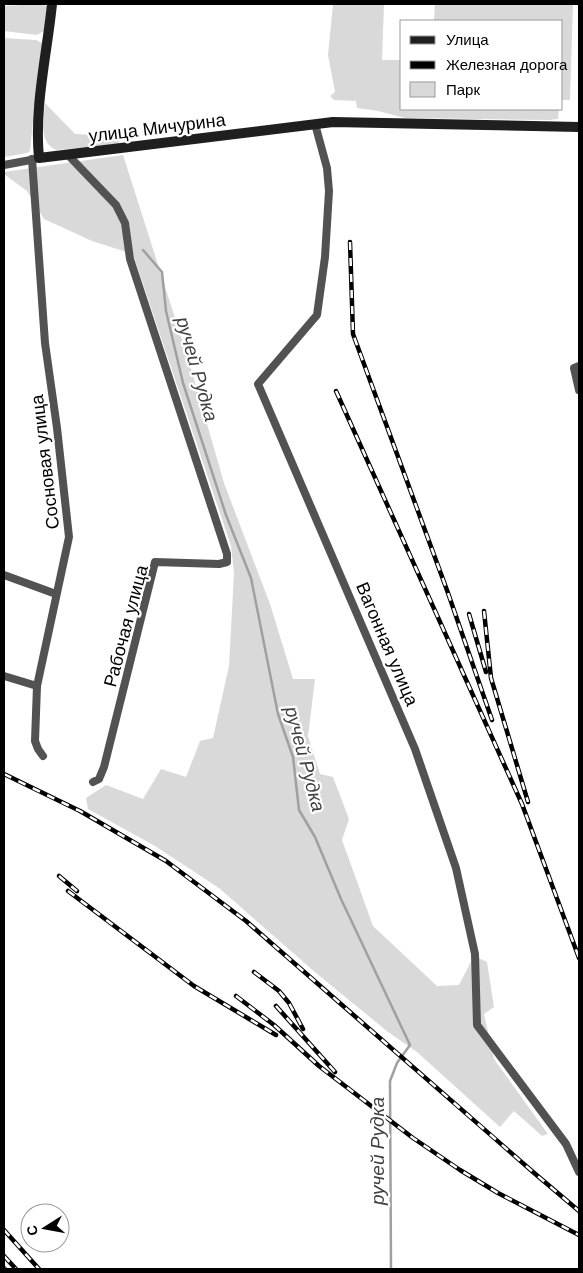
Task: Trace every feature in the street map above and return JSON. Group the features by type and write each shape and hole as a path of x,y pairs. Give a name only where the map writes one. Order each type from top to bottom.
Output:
{"main road":[{"path":"36,159 41,93 52,4"},
{"name":"улица Мичурина","path":"36,159 333,122 579,127"}],"street":[{"name":"Вагонная улица","path":"315,124 327,168 329,191 325,257 317,315 258,384 415,749 434,803 456,868 475,954 477,1025 566,1144 579,1172"},
{"name":"Рабочая улица","path":"68,156 116,205 126,223 130,259 227,554 227,562 219,564 155,562 104,767 99,779 93,782"},
{"name":"улица Мичурина","path":"4,165 36,159"},
{"name":"Сосновая улица","path":"36,159 45,343 57,428 68,538 37,686 36,741 38,749 43,756"},
{"path":"576,367 579,390"},
{"path":"4,575 56,594"},
{"path":"4,676 37,686"}],"green space":[{"path":"37,4 47,6 44,31 37,35 4,31 4,6"},
{"path":"333,4 384,4 382,60 400,60 400,110 559,110 558,119 405,118 357,108 356,101 334,100 330,96 335,92 328,55"},
{"path":"435,4 573,4 570,100 563,100 563,20 434,20"},
{"path":"4,38 36,40 42,43 43,47 38,71 30,151 4,157"},
{"path":"45,103 75,134 117,136 120,145 56,150 50,146 44,136"},
{"path":"123,155 190,365 224,483 270,604 293,679 315,679 308,736 320,774 333,777 349,819 342,840 373,926 437,986 459,985 474,956 487,962 494,1007 484,1014 494,1059 548,1134 542,1136 514,1111 500,1127 417,1052 388,1032 316,973 219,888 155,846 88,809 86,798 106,785 143,799 161,769 186,777 200,741 213,738 229,666 234,573 231,546 133,254 92,241 44,219 27,191 4,174 4,172"}],"waterway":[{"name":"ручей Рудка","path":"143,250 162,272 166,311 183,383 226,515 251,578 278,714 293,757 299,810 315,837 341,899 410,1045 397,1063 390,1081 391,1269"}],"railway":[{"path":"350,242 353,334 448,593 492,720"},
{"path":"336,391 522,804 579,958"},
{"path":"484,611 491,678 528,802"},
{"path":"469,614 486,672"},
{"path":"4,774 80,811 166,861 246,921 579,1211"},
{"path":"59,876 77,891"},
{"path":"68,891 194,986 276,1035"},
{"path":"254,972 279,991 289,1003 303,1029"},
{"path":"236,996 274,1025 319,1066 413,1138 498,1193 579,1235"},
{"path":"276,1006 335,1072"},
{"path":"4,1230 39,1269"},
{"path":"4,1256 16,1269"}]}
